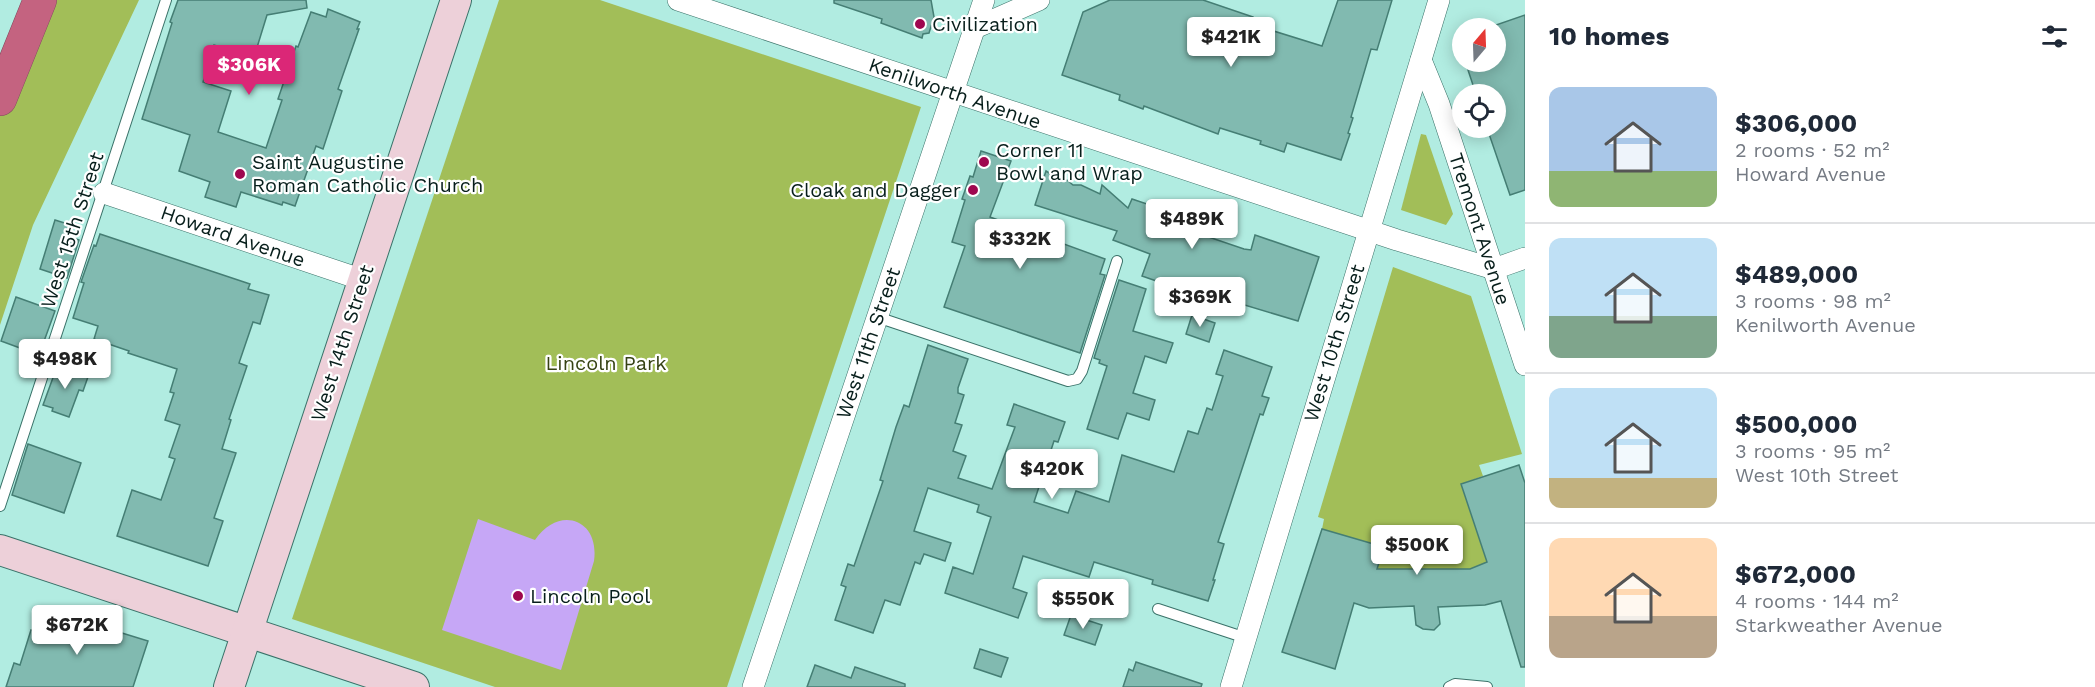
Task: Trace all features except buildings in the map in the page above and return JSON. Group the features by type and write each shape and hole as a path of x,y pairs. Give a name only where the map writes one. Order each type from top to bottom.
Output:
{"highway":[{"path":"0,74 35,0"},
{"path":"0,99 40,0"}],"street":[{"name":"West 14th Street","path":"228,687 456,0"},
{"name":"West 11th Street","path":"753,687 984,0"},
{"path":"975,28 1039,0"},
{"name":"West 10th Street","path":"1231,687 1439,0"},
{"name":"Kenilworth Avenue","path":"688,2 1368,231 1494,268"},
{"name":"Tremont Avenue","path":"1421,60 1494,268 1525,365"},
{"name":"Howard Avenue","path":"104,193 363,280"},
{"path":"1494,268 1525,258"},
{"path":"0,550 414,687"}],"lane":[{"name":"West 15th Street","path":"0,506 166,0"},
{"path":"877,317 1068,381 1077,379 1082,371 1117,261"},
{"path":"1158,609 1246,638"},
{"path":"1449,687 1455,684 1487,687"}],"green space":[{"path":"40,0 139,0 33,225 0,325 0,99"},
{"name":"Lincoln Park","path":"499,0 600,0 921,107 727,687 495,687 292,619"},
{"path":"1421,134 1426,135 1453,214 1446,225 1401,210"},
{"path":"1393,267 1471,296 1522,454 1479,465 1483,476 1461,484 1487,562 1470,569 1377,569 1383,547 1322,529 1324,519 1318,517"}],"shaded area":[{"name":"Lincoln Pool","path":"478,519 535,540 544,529 555,522 565,520 575,521 584,526 591,535 594,561 561,670 442,630"}],"place":[{"name":"Civilization","path":"920,24"},
{"name":"Corner 11 Bowl and Wrap","path":"984,162"},
{"name":"Saint Augustine Roman Catholic Church","path":"240,174"},
{"name":"Cloak and Dagger","path":"973,190"},
{"name":"Lincoln Pool","path":"518,596"}]}
